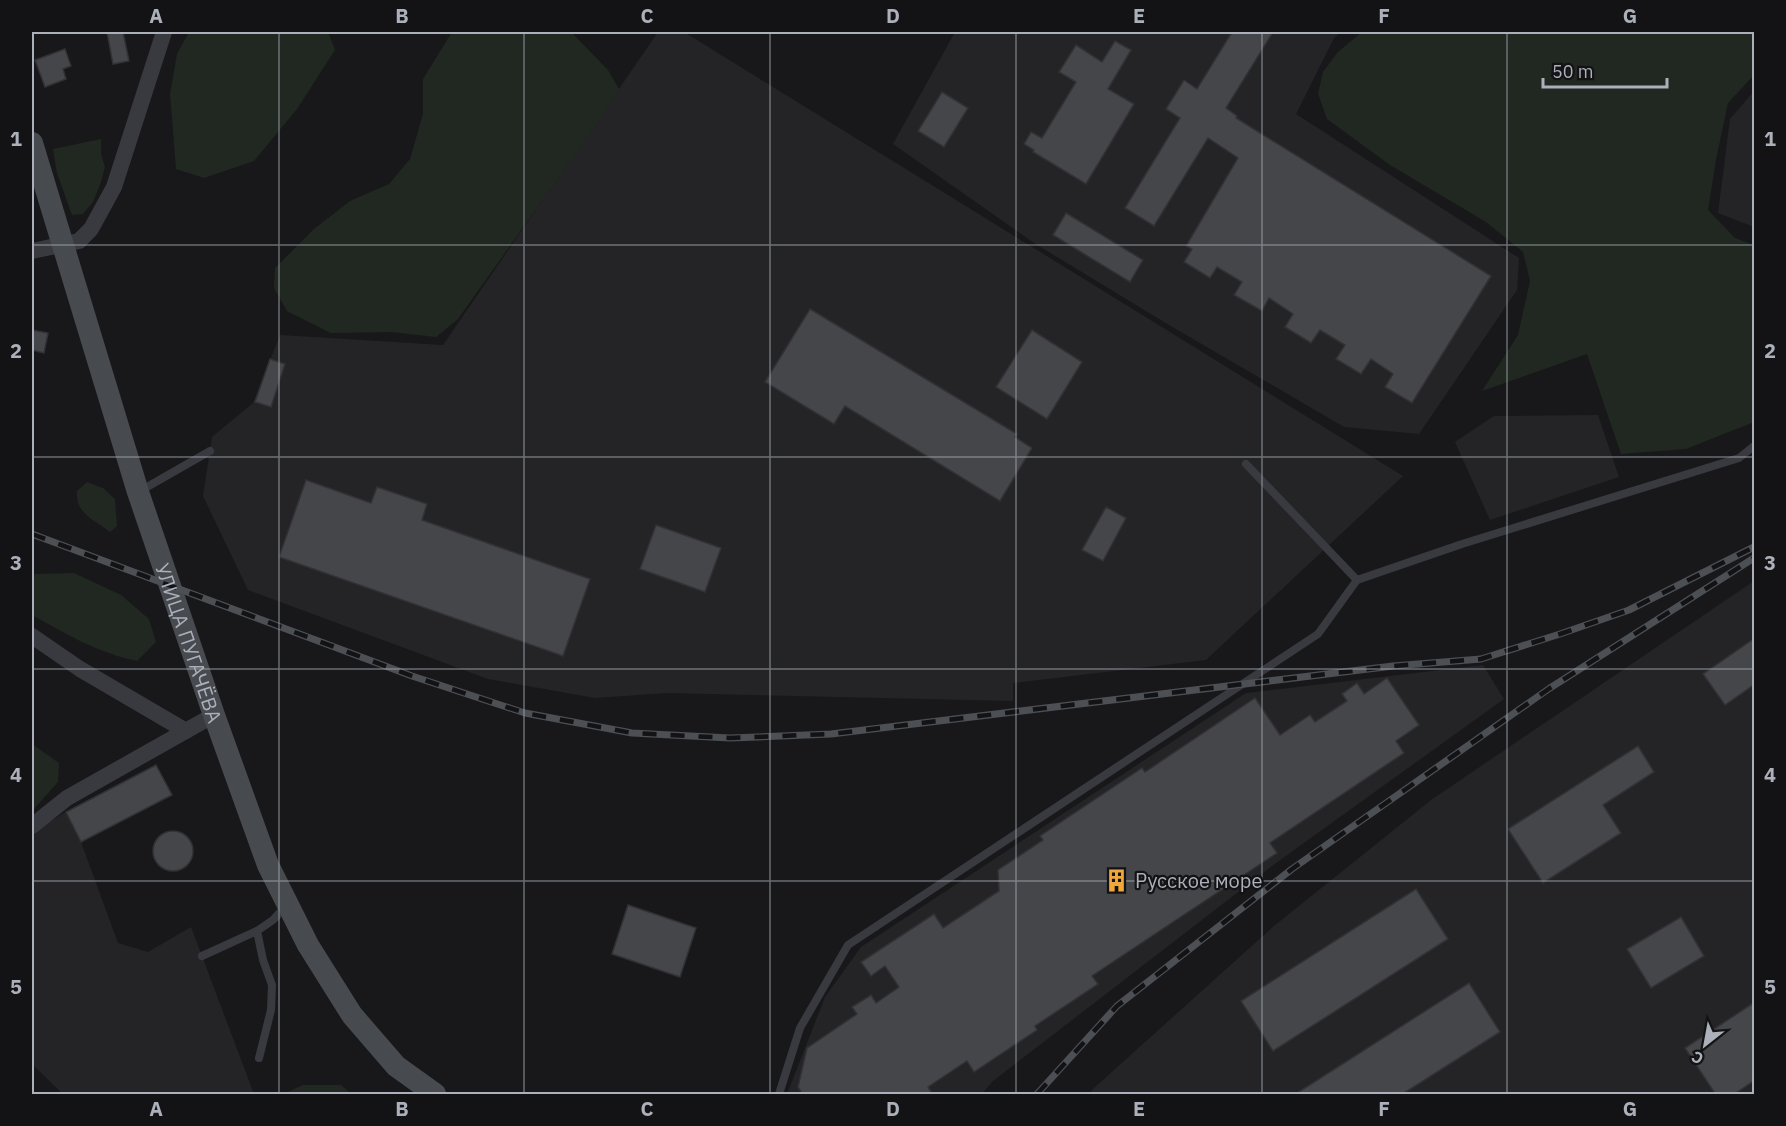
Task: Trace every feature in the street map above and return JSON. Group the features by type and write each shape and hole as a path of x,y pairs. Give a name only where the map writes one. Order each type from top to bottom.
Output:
{"street":[{"path":"32,251 79,241 91,229 114,187 164,32"},
{"name":"УЛИЦА ПУГАЧЁВА","path":"32,143 138,492 268,866 308,945 352,1015 396,1066 435,1095"},
{"path":"32,636 80,669 186,731"},
{"path":"32,826 67,798 214,715"}],"lane":[{"path":"779,1095 800,1028 848,945 1318,634 1357,580 1462,544 1739,458 1755,446"},
{"path":"138,492 210,451"},
{"path":"1246,464 1357,580"},
{"path":"202,956 257,931 273,920 287,904"},
{"path":"257,931 262,960 272,985 271,1011 259,1058"}],"shaded area":[{"path":"189,32 328,32 335,50 297,109 254,161 204,178 176,169 170,94 177,54"},
{"path":"452,32 571,32 608,70 619,89 594,128 458,319 436,337 391,332 331,333 287,311 274,288 275,268 314,229 350,201 389,184 410,159 423,114 423,79"},
{"path":"658,32 684,32 1403,476 1206,660 1013,683 1013,701 667,693 595,698 488,679 248,590 203,496 212,437 253,403 280,335 443,345"},
{"path":"955,32 1341,32 1334,38 1296,114 1519,258 1517,290 1419,434 1344,427 1034,243 893,144"},
{"path":"1362,32 1754,32 1754,75 1728,103 1708,210 1735,238 1754,245 1754,422 1686,449 1621,454 1587,354 1482,391 1518,335 1530,281 1523,252 1486,222 1390,165 1327,119 1318,94 1323,72 1338,52"},
{"path":"1754,91 1754,227 1718,213 1730,119"},
{"path":"101,139 101,154 105,167 101,182 93,202 83,214 72,215 57,173 53,149"},
{"path":"1598,415 1619,477 1490,520 1455,442 1494,416"},
{"path":"87,482 103,488 115,499 117,526 110,532 86,515 79,505 77,491"},
{"path":"74,573 121,595 149,619 156,642 137,661 96,648 32,615 32,576"},
{"path":"1754,581 1754,1094 1089,1094 1274,926 1431,800"},
{"name":"Русское море","path":"1483,665 1504,699 1276,863 993,1081 982,1094 787,1094 825,997 861,947 1246,693"},
{"path":"32,744 59,763 58,782 32,811"},
{"path":"66,812 81,842 118,943 148,952 191,927 254,1094 63,1094 32,1064 32,832"},
{"path":"303,1085 341,1085 351,1094 283,1094"}],"building":[{"path":"107,32 123,32 129,61 113,64"},
{"path":"1232,32 1273,32 1226,108 1237,116 1236,118 1491,276 1412,403 1385,387 1393,374 1371,359 1361,374 1336,359 1345,345 1320,330 1311,343 1285,327 1293,314 1269,298 1262,311 1234,295 1242,282 1217,267 1210,278 1184,262 1192,249 1186,246 1238,158 1208,138 1154,226 1125,208 1180,118 1166,109 1184,80 1197,89"},
{"path":"1115,41 1131,50 1108,89 1134,104 1086,184 1033,152 1034,150 1024,144 1031,132 1042,138 1076,82 1059,72 1076,45 1102,62"},
{"path":"65,49 71,66 63,69 66,79 45,87 35,60"},
{"path":"942,92 968,108 944,147 918,131"},
{"path":"1066,213 1143,260 1130,282 1053,235"},
{"path":"810,309 1017,434 1015,437 1032,448 1000,501 845,406 834,424 765,382"},
{"path":"32,330 48,333 44,353 32,350"},
{"path":"1032,330 1082,362 1047,419 996,387"},
{"path":"270,359 285,364 271,407 255,402"},
{"path":"306,480 371,503 377,487 427,504 422,520 590,579 563,656 279,557"},
{"path":"1106,507 1126,518 1103,561 1082,550"},
{"path":"656,525 721,548 705,592 640,569"},
{"path":"1755,638 1755,684 1725,705 1703,674"},
{"name":"Русское море","path":"1387,678 1419,725 1396,741 1404,753 1270,843 1277,853 1092,976 1098,984 1035,1026 1037,1030 974,1072 967,1061 928,1087 933,1095 803,1095 798,1087 807,1048 857,1014 852,1007 871,995 876,1003 899,987 885,966 871,976 861,962 934,914 943,928 999,891 998,870 1043,840 1040,836 1142,768 1145,772 1255,698 1280,735 1310,715 1315,722 1347,701 1342,694 1357,683 1364,694"},
{"path":"1638,746 1654,772 1603,805 1621,833 1543,883 1508,829"},
{"path":"156,765 172,795 81,842 66,812"},
{"path":"173,831 181,832 187,837 192,843 192,859 187,865 181,870 173,871 165,870 159,865 154,859 153,851 154,843 159,837 165,832"},
{"path":"1416,889 1448,939 1273,1051 1241,1001"},
{"path":"628,905 696,928 680,977 612,954"},
{"path":"1681,917 1704,956 1651,988 1627,949"},
{"path":"1469,983 1500,1032 1401,1095 1294,1095"},
{"path":"1755,1002 1755,1080 1733,1095 1716,1095 1685,1048"}],"railway":[{"path":"32,534 412,676 525,713 632,733 730,738 831,734 1393,666 1481,659 1629,610 1754,547"},
{"path":"1037,1094 1117,1006 1292,869 1550,688 1754,558"}],"place":[{"name":"Русское море","path":"1117,880"}]}
